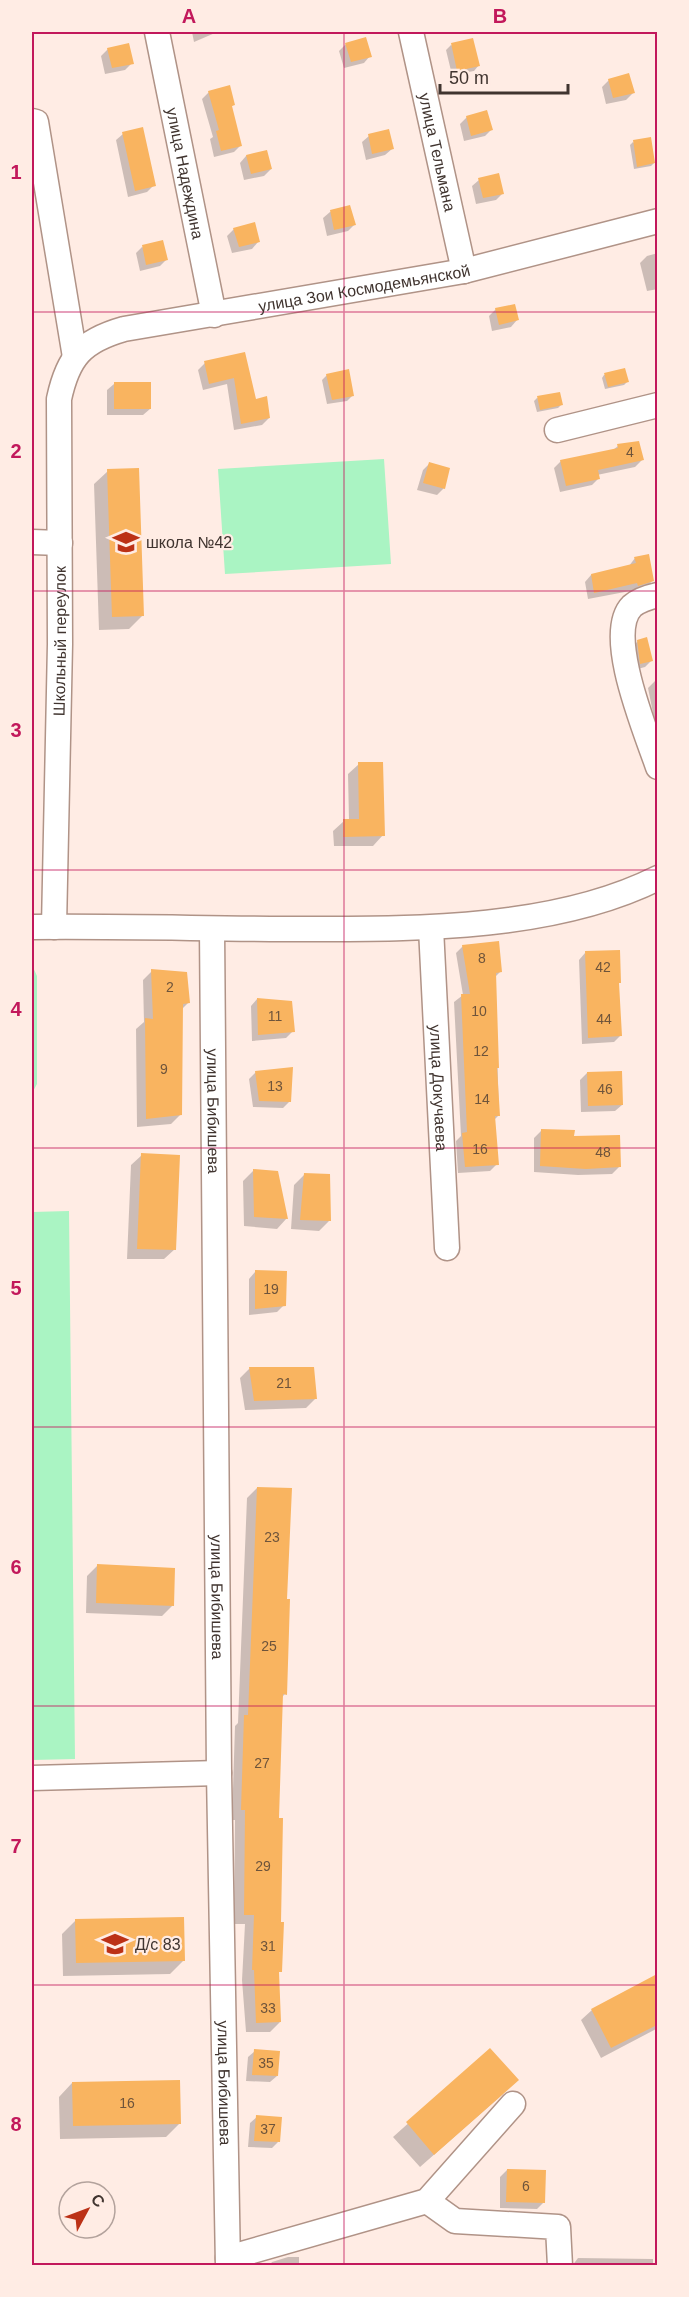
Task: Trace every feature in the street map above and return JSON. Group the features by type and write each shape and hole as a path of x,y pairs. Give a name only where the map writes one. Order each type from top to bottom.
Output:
{"street":[{"name":"улица Надеждина","path":"157,32 214,315"},
{"name":"улица Тельмана","path":"411,32 464,271"},
{"path":"32,121 36,122 75,357"},
{"name":"улица Зои Космодемьянской","path":"75,357 92,342 112,332 464,271 657,221"},
{"name":"Школьный переулок","path":"43,927 60,644 59,399 68,367 75,357"},
{"path":"557,430 657,405"},
{"path":"32,542 60,543"},
{"path":"657,595 633,606 627,614 621,632 626,671 657,767"},
{"path":"43,927 431,928 549,914 628,893 657,878"},
{"name":"улица Докучаева","path":"431,928 447,1248"},
{"name":"улица Бибишева","path":"212,929 219,1773 228,2262"},
{"path":"32,1778 219,1773"},
{"path":"228,2262 427,2201 513,2104"},
{"path":"427,2201 455,2221 558,2227 560,2265"}],"green space":[{"path":"384,459 391,564 225,574 218,469"},
{"path":"32,965 37,976 37,1084 32,1093"},
{"path":"69,1211 75,1759 32,1760 32,1212"}],"building":[{"path":"366,37 372,57 351,62 345,43"},
{"path":"473,38 480,66 457,71 451,43"},
{"path":"129,43 134,64 112,68 107,48"},
{"path":"629,73 635,93 613,98 608,79"},
{"path":"230,85 235,105 232,106 242,146 221,151 216,131 219,130 208,91"},
{"path":"487,110 493,130 471,136 466,116"},
{"path":"143,127 156,186 135,191 122,132"},
{"path":"389,129 394,149 372,154 368,134"},
{"path":"651,137 655,163 637,167 633,140"},
{"path":"267,150 272,169 251,174 246,155"},
{"path":"499,173 504,194 483,198 478,178"},
{"path":"350,205 356,225 334,230 330,210"},
{"path":"255,222 260,242 239,247 233,228"},
{"path":"163,240 168,260 146,265 142,245"},
{"path":"515,304 519,320 499,325 495,308"},
{"path":"245,352 256,399 267,396 270,418 241,424 234,378 209,384 204,361"},
{"path":"625,368 629,382 608,387 604,373"},
{"path":"349,369 354,396 332,400 326,374"},
{"path":"114,382 151,382 151,409 114,409"},
{"path":"560,392 563,405 540,410 537,396"},
{"path":"639,441 644,460 598,470 600,479 566,486 560,460 618,448 617,444"},
{"path":"429,462 450,468 445,489 423,483"},
{"name":"школа №42","path":"139,468 144,616 112,617 107,469"},
{"path":"649,554 654,581 594,593 591,574 636,563 634,557"},
{"path":"647,637 653,661 640,664 637,640"},
{"path":"358,762 383,762 385,836 343,837 343,819 359,819"},
{"path":"499,941 502,972 496,973 500,1116 495,1116 499,1165 465,1167 462,1133 467,1132 461,994 470,994 462,945"},
{"path":"620,950 622,1036 588,1038 585,951"},
{"path":"151,969 187,972 190,1003 183,1004 182,1115 146,1119 145,1018 153,1019"},
{"path":"257,998 292,1001 295,1032 258,1035"},
{"path":"293,1067 291,1102 259,1101 255,1071"},
{"path":"622,1071 623,1105 588,1106 587,1072"},
{"path":"541,1129 575,1130 574,1136 620,1135 621,1167 586,1169 540,1166"},
{"path":"141,1153 180,1155 176,1250 137,1249"},
{"path":"253,1169 278,1171 288,1219 254,1217"},
{"path":"304,1173 330,1174 331,1221 300,1220"},
{"path":"255,1270 287,1271 286,1306 255,1309"},
{"path":"249,1367 314,1367 317,1399 254,1401"},
{"path":"257,1487 292,1488 287,1599 290,1599 287,1695 283,1694 279,1818 283,1818 281,1922 284,1922 282,1972 279,1972 281,2022 256,2023 254,1970 252,1970 254,1915 244,1915 245,1810 241,1810 244,1715 248,1715"},
{"path":"97,1564 175,1568 174,1606 96,1603"},
{"path":"184,1917 185,1961 76,1963 75,1919"},
{"path":"657,1974 657,2025 611,2048 591,2009"},
{"path":"490,2048 519,2080 434,2155 406,2122"},
{"path":"254,2049 280,2051 278,2076 252,2075"},
{"path":"180,2080 181,2124 73,2126 72,2082"},
{"path":"256,2115 282,2117 280,2142 254,2141"},
{"path":"507,2169 546,2170 545,2203 506,2202"}],"place":[{"name":"школа №42","path":"126,542"},
{"name":"Д/с 83","path":"115,1944"}]}
